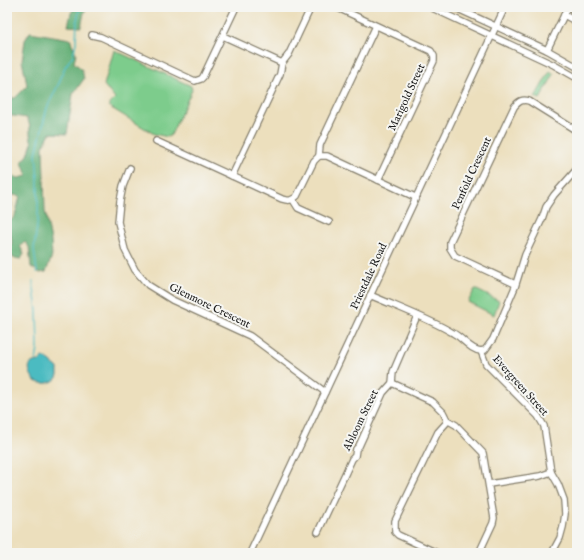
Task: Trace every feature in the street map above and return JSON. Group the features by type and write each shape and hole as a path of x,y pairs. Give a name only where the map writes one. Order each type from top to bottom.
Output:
{"street":[{"path":"92,35 195,81 201,80 236,7"},
{"path":"232,176 280,74 282,63 289,54 311,7"},
{"name":"Marigold Street","path":"336,7 431,51 434,56 434,61 378,180"},
{"path":"430,7 554,64 577,78"},
{"path":"454,7 547,50 577,67"},
{"name":"Priestdale Road","path":"250,553 505,7"},
{"path":"547,50 568,7"},
{"path":"564,15 577,22"},
{"path":"156,141 287,201 292,200 297,196 314,161 319,156 320,145 376,26"},
{"path":"223,36 282,63"},
{"name":"Penfold Crescent","path":"516,284 455,256 450,248 450,242 514,107 518,102 521,100 529,101 577,131"},
{"path":"319,156 327,156 415,197"},
{"name":"Glenmore Crescent","path":"130,168 123,186 118,222 125,250 135,270 148,285 172,300 250,336 325,392"},
{"path":"481,351 484,350 493,338 516,284 525,255 546,207 554,195 577,168"},
{"path":"292,200 298,208 329,222"},
{"name":"Evergreen Street","path":"370,295 449,330 464,340 472,348 481,351 486,364 541,421 544,426 551,472 558,484 564,500 565,514 563,527 560,538 552,553"},
{"name":"Abloom Street","path":"318,532 355,456 356,449 359,446 383,393 392,383 393,372 417,316"},
{"path":"392,383 433,402 448,421 456,425 483,453 494,518 479,553"},
{"path":"437,553 398,535 395,532 395,522 438,432 448,421"},
{"path":"489,484 540,476 551,472"}],"green space":[{"path":"75,7 87,7 81,27 68,26 71,13"},
{"path":"30,32 70,39 76,53 74,63 82,69 84,79 73,94 67,134 50,133 43,147 45,211 51,241 52,256 46,272 40,273 31,267 29,247 25,242 20,246 24,254 21,259 13,258 8,249 12,243 10,232 7,228 7,224 15,216 20,196 9,196 12,205 7,216 7,177 11,176 19,178 27,176 22,162 28,155 32,143 27,118 7,115 7,98 15,98 27,86 22,61 25,40"},
{"path":"114,50 191,86 192,90 171,135 168,137 154,134 108,106 115,99 104,85"},
{"path":"550,71 554,74 540,99 535,97"},
{"path":"475,289 499,301 494,315 468,302"}],"water":[{"path":"42,357 46,358 58,368 57,378 48,383 35,381 29,368 32,363 35,361 40,361"}],"waterway":[{"path":"37,272 34,249 38,218 38,179 36,154 47,108 65,67 73,55 76,43 77,20 80,7"},
{"path":"33,281 37,311 38,349 36,360"}]}
